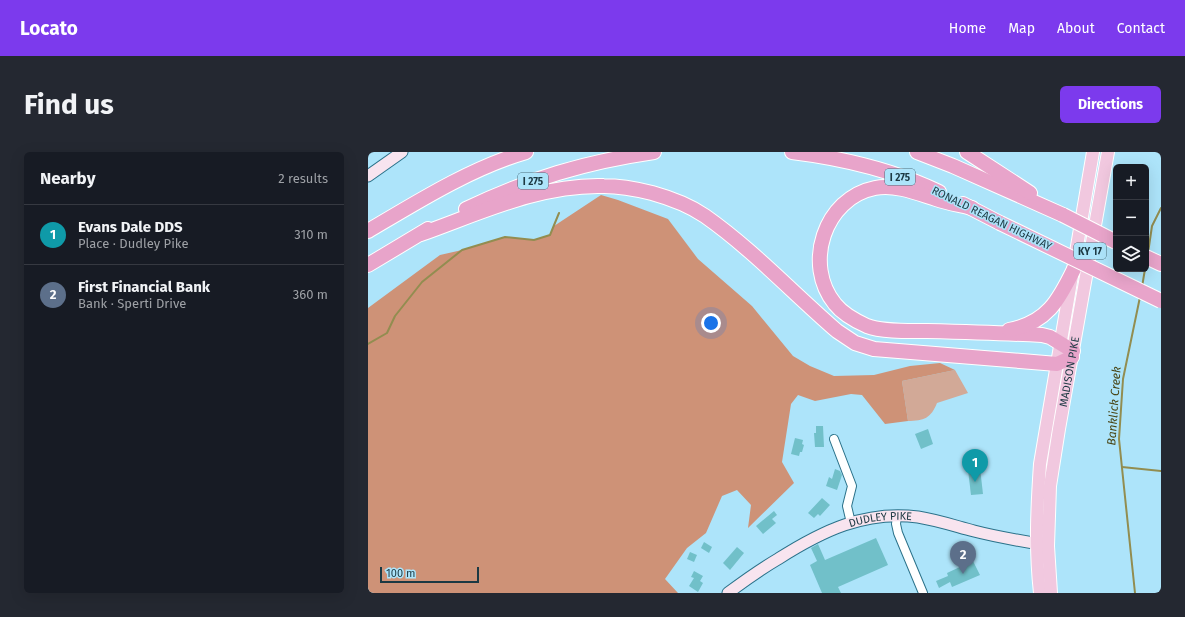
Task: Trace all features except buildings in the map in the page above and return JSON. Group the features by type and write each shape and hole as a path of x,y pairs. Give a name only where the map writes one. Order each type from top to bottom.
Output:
{"highway":[{"path":"368,231 435,192 483,169 524,152"},
{"name":"I 275","path":"368,265 421,234 487,199 536,179 587,164 619,157 654,152"},
{"name":"RONALD REAGAN HIGHWAY","path":"792,152 827,158 874,169 927,186 1161,301"},
{"path":"917,152 953,166 1002,181"},
{"path":"967,152 1002,181 1113,240"},
{"path":"421,234 535,194 582,186 604,186 638,190 677,201 703,215 733,237 837,331 855,343 874,349 1057,364 1072,354 1050,337 1042,335 902,331 868,326 857,321 835,304 828,293 822,280 820,251 824,234 829,222 841,205 874,188 900,189 972,208"},
{"path":"1149,258 1161,264"},
{"path":"990,333 1021,328 1039,318 1053,306 1062,295 1074,269"}],"main road":[{"name":"MADISON PIKE","path":"1052,593 1036,513 1040,464 1093,152"},
{"name":"MADISON PIKE","path":"1040,593 1042,545 1050,486 1108,152"}],"street":[{"path":"368,176 402,152"},
{"path":"834,439 852,486 847,506 851,523"},
{"path":"897,516 896,524 898,533 923,593"},
{"name":"DUDLEY PIKE","path":"728,593 758,572 811,539 827,531 866,519 897,516 917,517 936,520 1000,537 1042,545"}],"shaded area":[{"path":"601,195 668,219 698,259 752,306 793,356 810,366 834,376 874,375 910,366 940,363 955,370 902,381 908,421 885,424 862,395 851,394 815,401 798,395 791,404 782,462 794,483 748,528 751,505 737,490 722,496 706,533 687,548 665,579 678,593 368,593 368,308 440,255 505,237 534,240 550,235 554,226"},
{"path":"955,370 968,393 937,403 935,408 926,418 908,421 902,381"}],"waterway":[{"name":"Banklick Creek","path":"1149,246 1152,226 1161,208"},
{"path":"368,344 387,333 395,316 422,282 462,250 505,237 534,240 550,235 559,213"},
{"name":"Banklick Creek","path":"1142,287 1144,272"},
{"name":"Banklick Creek","path":"1135,593 1119,439 1123,379 1140,297"},
{"path":"1122,467 1161,471"}],"place":[{"name":"Evans Dale DDS","path":"975,482"},
{"name":"First Financial Bank","path":"963,574"}]}
